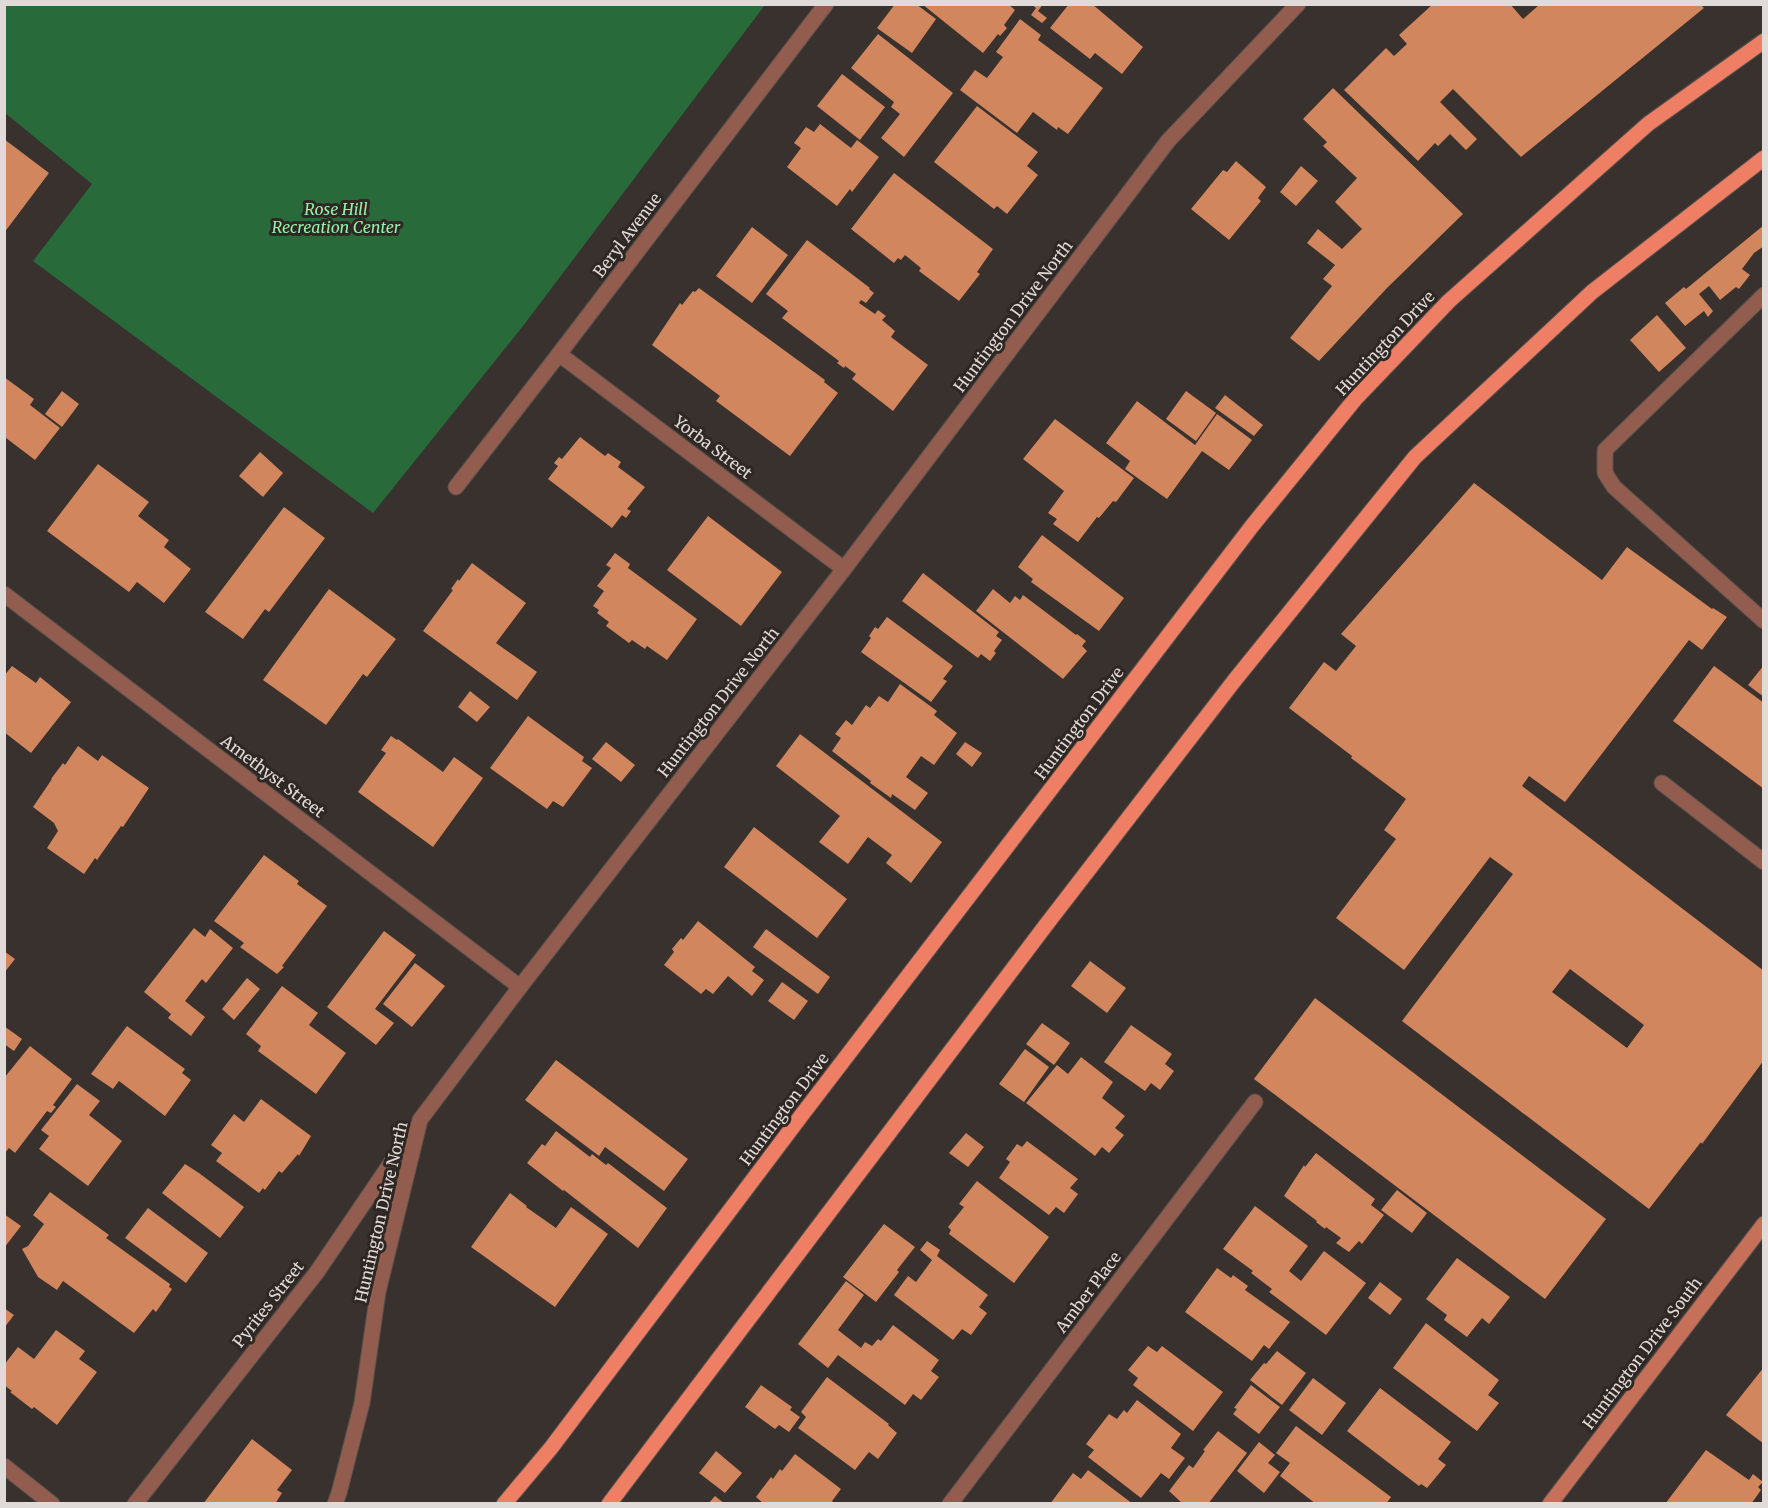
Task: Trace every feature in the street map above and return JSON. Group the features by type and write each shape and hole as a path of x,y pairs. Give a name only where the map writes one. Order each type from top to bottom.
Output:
{"main road":[{"name":"Huntington Drive","path":"504,1503 551,1448 801,1116 1252,526 1356,398 1449,301 1648,124 1764,41"},
{"path":"609,1503 1046,925 1234,681 1415,457 1592,292 1764,158"}],"street":[{"name":"Beryl Avenue","path":"456,487 826,4"},
{"name":"Huntington Drive North","path":"335,1503 362,1403 378,1292 420,1120 520,987 844,569 1168,141 1298,4"},
{"path":"1764,295 1605,450 1605,473 1614,487 1764,621"},
{"name":"Yorba Street","path":"559,354 844,569"},
{"name":"Amethyst Street","path":"4,594 520,987"},
{"path":"1662,783 1764,862"},
{"name":"Amber Place","path":"950,1503 1255,1102"},
{"name":"Pyrites Street","path":"135,1503 317,1272 420,1120"},
{"name":"Huntington Drive South","path":"1550,1503 1764,1224"},
{"path":"4,1466 52,1503"}],"green space":[{"name":"Rose Hill Recreation Center","path":"4,5 765,5 523,326 373,513 33,261 92,184 5,113"}],"building":[{"path":"895,4 916,4 936,19 912,53 877,28"},
{"path":"922,4 1008,4 1015,10 1004,25 1007,28 1000,36 998,34 983,53"},
{"path":"1031,4 1043,4 1038,11 1047,18 1042,23 1031,15 1036,8"},
{"path":"1069,4 1092,4 1143,47 1122,74 1095,53 1090,59 1050,28"},
{"path":"1433,4 1510,4 1523,19 1539,5 1701,5 1704,8 1521,157 1453,89 1440,102 1477,139 1466,150 1450,134 1438,146 1435,143 1418,161 1344,90 1386,48 1394,56 1407,44 1399,35"},
{"path":"1020,19 1041,35 1038,40 1103,88 1068,134 1058,127 1057,130 1033,112 1017,133 960,90 975,70 987,78 1003,57 996,52"},
{"path":"878,34 953,93 904,157 881,138 900,114 891,107 894,102 851,68"},
{"path":"842,74 885,107 860,140 817,106"},
{"path":"1333,88 1463,214 1387,288 1319,361 1290,338 1332,286 1323,279 1335,265 1307,243 1318,229 1342,249 1362,229 1335,202 1357,178 1323,146 1327,142 1303,119"},
{"path":"977,106 1038,152 1027,166 1038,175 1007,214 997,206 994,209 934,162"},
{"path":"820,124 851,148 857,140 879,157 852,192 850,189 837,206 787,167 801,148 794,143 806,127 814,132"},
{"path":"4,139 49,173 4,233"},
{"path":"1236,161 1266,187 1258,198 1261,201 1229,240 1191,209 1223,170 1227,172"},
{"path":"1301,166 1318,181 1296,206 1280,192"},
{"path":"894,173 993,249 977,272 980,274 959,301 919,271 921,268 905,255 894,263 851,229"},
{"path":"1764,225 1764,246 1754,253 1742,269 1750,275 1739,289 1736,287 1720,300 1709,286 1699,294 1713,311 1708,317 1704,311 1685,326 1665,303 1684,287 1686,289"},
{"path":"752,227 788,255 752,303 716,276"},
{"path":"807,240 870,288 874,293 866,303 861,300 859,303 875,314 878,310 886,316 882,320 895,331 891,337 928,365 893,411 852,379 856,374 837,363 839,361 782,318 788,311 766,294"},
{"path":"699,288 825,380 824,382 838,393 790,456 716,401 720,396 652,345 680,303 682,305 693,291"},
{"path":"1657,315 1686,348 1659,372 1630,340"},
{"path":"4,377 34,399 30,405 60,428 35,460 6,438 4,440"},
{"path":"62,391 79,404 62,427 45,414"},
{"path":"1186,391 1216,413 1196,441 1166,419"},
{"path":"1225,395 1263,425 1254,436 1215,408"},
{"path":"1137,401 1195,445 1217,414 1252,440 1229,470 1202,451 1167,499 1125,469 1130,461 1106,443"},
{"path":"1055,419 1134,478 1116,502 1113,501 1099,518 1097,517 1078,542 1053,524 1057,519 1048,513 1064,491 1023,459"},
{"path":"580,437 605,456 608,453 621,462 618,467 645,487 627,509 631,511 626,518 622,515 612,528 548,479 558,466 554,463 559,457 562,459"},
{"path":"260,452 283,473 263,497 239,476"},
{"path":"98,464 149,502 138,516 169,540 164,547 191,569 164,603 137,582 129,592 47,531"},
{"path":"1474,483 1602,580 1627,547 1712,609 1727,617 1702,650 1689,640 1565,802 1529,776 1522,786 1764,971 1764,1060 1702,1144 1701,1142 1649,1209 1402,1021 1513,874 1490,857 1404,970 1336,918 1396,839 1384,830 1406,799 1289,708 1324,662 1336,671 1356,646 1341,634","holes":["1570,969 1644,1025 1627,1048 1552,992"]},
{"path":"284,507 325,538 269,612 265,609 243,639 205,612"},
{"path":"708,516 782,572 741,626 667,570"},
{"path":"1042,535 1124,598 1099,631 1031,582 1033,579 1018,567"},
{"path":"615,553 630,564 628,568 697,619 667,660 647,646 645,649 632,640 629,643 606,626 609,622 597,613 599,610 593,606 604,591 597,586 611,568 606,565"},
{"path":"472,563 526,603 496,643 537,672 517,700 423,631 453,590 451,589 458,579 459,581"},
{"path":"923,573 999,632 996,636 1002,640 990,661 981,654 978,658 902,601"},
{"path":"329,589 396,639 367,677 363,674 326,725 263,680"},
{"path":"993,589 1010,603 1015,596 1020,600 1023,595 1086,641 1082,646 1087,651 1063,679 976,611"},
{"path":"887,617 953,666 943,679 947,681 931,702 861,652 871,638 869,636 875,627 878,629"},
{"path":"1764,665 1764,697 1748,685"},
{"path":"12,666 36,683 40,677 71,702 31,753 4,732 4,676"},
{"path":"1714,666 1764,703 1764,789 1673,721"},
{"path":"900,684 937,711 934,715 957,733 934,765 921,756 906,777 928,793 915,810 892,794 891,798 832,751 841,738 835,734 846,720 852,725 866,705 870,708 879,696 888,702"},
{"path":"470,691 490,707 477,722 458,707"},
{"path":"528,716 584,757 582,761 592,768 563,807 553,801 547,809 490,768"},
{"path":"800,734 942,842 911,883 886,863 892,855 868,837 848,864 819,842 840,816 776,766"},
{"path":"391,736 443,772 454,757 483,778 433,847 358,792 386,753 381,750"},
{"path":"606,742 635,765 621,782 592,759"},
{"path":"965,742 982,753 972,767 956,754"},
{"path":"78,746 98,761 102,755 149,788 123,827 121,826 84,874 47,848 58,831 54,823 33,807 51,779 63,763 65,765"},
{"path":"754,827 847,899 817,938 724,867"},
{"path":"264,855 299,881 297,884 327,906 277,974 240,947 244,943 214,921"},
{"path":"698,921 755,967 752,971 764,980 752,996 728,976 713,994 706,989 701,994 664,965 674,952 672,949 681,938 683,940"},
{"path":"194,928 205,937 210,929 233,948 206,983 202,979 185,1001 205,1017 191,1036 168,1018 171,1014 144,992"},
{"path":"766,929 830,977 818,994 753,947"},
{"path":"384,931 416,955 375,1009 394,1023 376,1045 327,1007"},
{"path":"4,951 15,959 4,973"},
{"path":"1090,961 1126,988 1107,1013 1071,986"},
{"path":"415,963 445,986 412,1027 383,1004"},
{"path":"247,978 260,989 234,1020 222,1009"},
{"path":"782,982 808,1001 794,1020 768,1001"},
{"path":"282,986 318,1013 309,1025 346,1053 316,1094 258,1051 261,1046 246,1034"},
{"path":"1315,998 1606,1219 1545,1299 1254,1079"},
{"path":"1042,1023 1070,1043 1054,1065 1026,1044"},
{"path":"1131,1025 1172,1054 1165,1064 1174,1071 1160,1090 1151,1083 1145,1091 1104,1062"},
{"path":"4,1026 22,1039 14,1051 4,1044"},
{"path":"127,1026 185,1069 182,1073 191,1080 165,1116 119,1081 113,1089 91,1074"},
{"path":"30,1046 72,1079 53,1105 56,1107 51,1113 47,1111 15,1153 9,1148 4,1154 4,1078"},
{"path":"1025,1049 1049,1067 1024,1102 999,1084"},
{"path":"1081,1057 1113,1082 1102,1098 1125,1116 1115,1128 1124,1135 1109,1153 1102,1147 1095,1156 1026,1103 1057,1065 1068,1074"},
{"path":"556,1060 688,1159 664,1191 605,1147 599,1156 525,1100"},
{"path":"77,1084 100,1101 89,1115 122,1141 88,1186 39,1149 49,1136 41,1130"},
{"path":"261,1099 311,1136 299,1156 298,1154 282,1173 279,1171 265,1190 263,1188 259,1193 216,1161 222,1153 211,1145 234,1114 244,1122"},
{"path":"556,1131 590,1157 592,1154 606,1165 608,1163 667,1208 638,1248 527,1163 542,1144 545,1146"},
{"path":"966,1133 984,1147 968,1167 949,1153"},
{"path":"1027,1141 1078,1179 1070,1188 1078,1194 1064,1213 1056,1207 1049,1215 999,1178 1010,1162 1006,1159 1017,1144 1022,1147"},
{"path":"1316,1153 1375,1199 1371,1205 1384,1215 1362,1244 1359,1241 1349,1252 1336,1243 1341,1238 1326,1227 1325,1229 1284,1196 1304,1165 1305,1167"},
{"path":"185,1164 244,1207 220,1238 162,1193"},
{"path":"977,1181 1049,1237 1014,1283 949,1234 951,1230 948,1227 964,1207 959,1204"},
{"path":"1397,1190 1427,1213 1412,1233 1381,1210"},
{"path":"50,1192 109,1235 106,1238 170,1284 169,1287 172,1289 156,1312 153,1309 134,1333 63,1281 57,1290 38,1277 22,1249 28,1246 44,1224 33,1215"},
{"path":"510,1193 556,1228 571,1207 608,1234 555,1307 471,1247"},
{"path":"1255,1206 1308,1246 1289,1271 1301,1281 1324,1251 1366,1283 1326,1335 1269,1292 1272,1289 1251,1273 1253,1271 1223,1249"},
{"path":"148,1208 208,1253 186,1283 125,1238"},
{"path":"4,1214 21,1226 4,1248"},
{"path":"884,1224 915,1247 876,1302 843,1277"},
{"path":"927,1241 940,1250 937,1256 988,1295 979,1307 987,1313 971,1335 962,1329 953,1340 894,1295 908,1276 916,1282 932,1260 920,1250"},
{"path":"1457,1258 1510,1297 1489,1324 1482,1318 1467,1337 1444,1320 1447,1315 1426,1299"},
{"path":"1217,1268 1231,1278 1233,1275 1248,1286 1245,1290 1290,1322 1269,1349 1264,1345 1252,1361 1185,1312"},
{"path":"846,1281 864,1295 838,1330 861,1348 865,1342 872,1346 878,1339 881,1341 893,1325 939,1360 931,1371 939,1377 921,1400 913,1394 905,1405 838,1355 828,1368 798,1344"},
{"path":"1380,1282 1402,1299 1390,1315 1368,1298"},
{"path":"4,1308 14,1315 4,1328"},
{"path":"1426,1323 1499,1380 1488,1395 1499,1403 1477,1431 1393,1368"},
{"path":"56,1330 85,1351 79,1359 97,1372 57,1425 34,1407 32,1409 4,1385 4,1365 18,1347 34,1359"},
{"path":"1148,1346 1157,1352 1162,1346 1223,1392 1193,1431 1133,1385 1138,1378 1128,1370"},
{"path":"1277,1351 1306,1373 1282,1405 1250,1380"},
{"path":"1764,1367 1764,1444 1726,1415"},
{"path":"827,1377 889,1424 897,1433 878,1459 869,1452 855,1470 798,1428 806,1417 801,1412"},
{"path":"1313,1378 1346,1403 1322,1435 1289,1410"},
{"path":"761,1385 792,1407 790,1410 800,1417 789,1432 779,1425 775,1429 745,1407"},
{"path":"1251,1385 1280,1407 1259,1434 1233,1414 1237,1409 1234,1408"},
{"path":"1380,1388 1451,1442 1438,1459 1446,1465 1427,1488 1421,1484 1419,1486 1347,1431"},
{"path":"1137,1400 1181,1434 1171,1448 1185,1458 1169,1479 1161,1473 1141,1498 1088,1457 1094,1450 1086,1444 1109,1414 1117,1419 1124,1410 1127,1413"},
{"path":"1296,1426 1391,1497 1386,1504 1316,1504 1280,1476 1290,1463 1276,1453"},
{"path":"1218,1431 1247,1453 1208,1504 1183,1504 1169,1491 1189,1465 1193,1468"},
{"path":"252,1439 292,1470 277,1490 282,1493 275,1504 203,1504"},
{"path":"1259,1442 1275,1455 1268,1463 1280,1472 1264,1493 1237,1471"},
{"path":"1706,1450 1749,1480 1753,1474 1763,1482 1758,1487 1761,1490 1751,1504 1665,1504"},
{"path":"716,1451 742,1473 725,1493 699,1473"},
{"path":"795,1454 841,1489 832,1501 835,1504 764,1504 756,1497 771,1477 773,1479 780,1469 782,1471"},
{"path":"1088,1470 1133,1504 1050,1504 1073,1473 1081,1479"},
{"path":"715,1496 725,1504 708,1504"}]}
